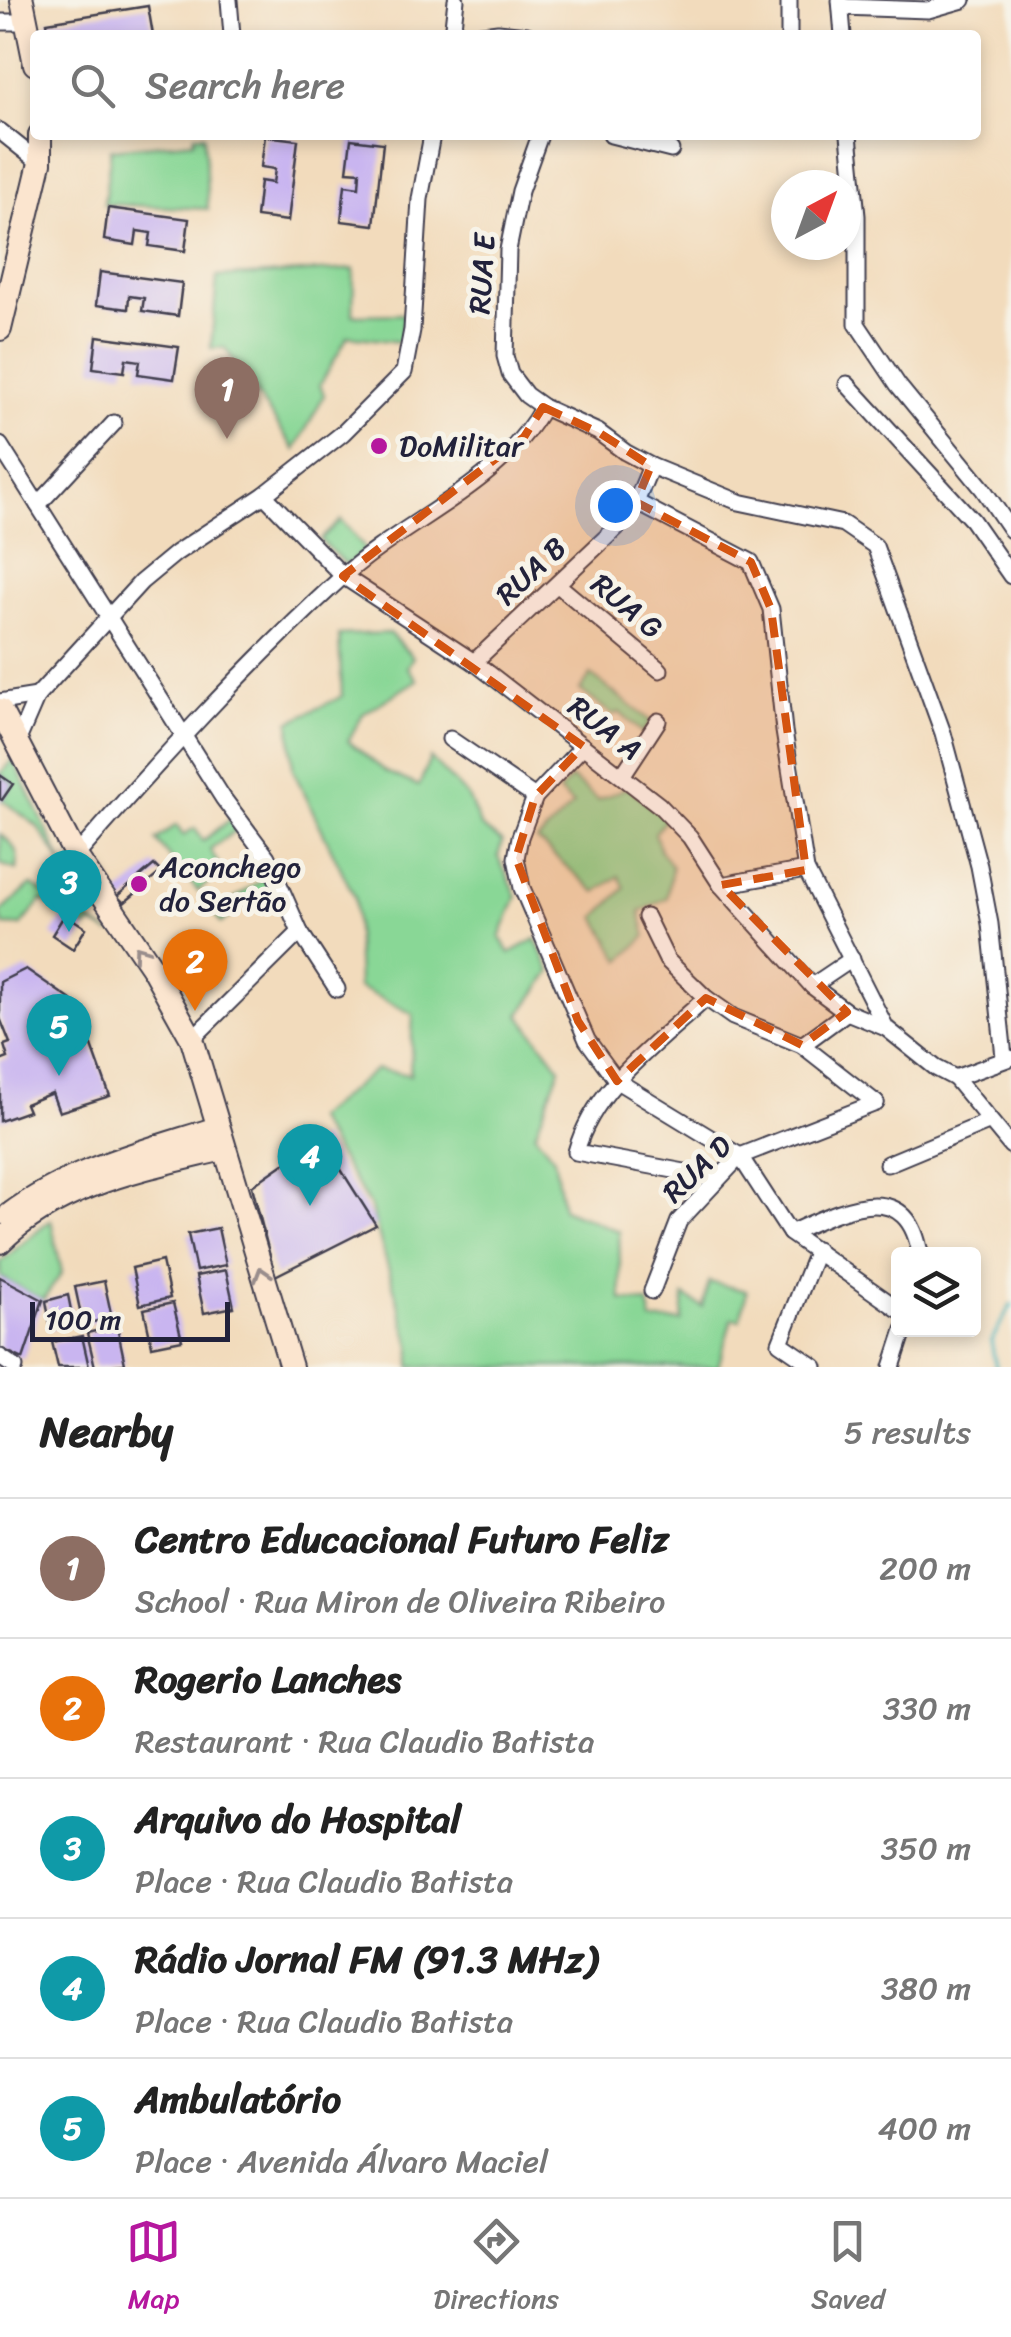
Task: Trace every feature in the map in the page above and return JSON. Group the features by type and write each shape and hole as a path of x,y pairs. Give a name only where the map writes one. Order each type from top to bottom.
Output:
{"main road":[{"path":"23,11 30,42"},
{"path":"2,312 40,163 40,140"},
{"path":"0,710 76,856 161,982 192,1039 291,1367"},
{"path":"0,1223 62,1182 220,1139"},
{"path":"0,1242 36,1215 95,1184 220,1139"}],"street":[{"path":"229,0 232,30"},
{"path":"453,30 456,0"},
{"path":"789,0 789,30"},
{"path":"843,30 841,3 928,10 964,0"},
{"path":"0,22 23,11"},
{"path":"0,132 40,163"},
{"path":"18,740 37,696 157,567 264,495 343,432 404,372 411,339 420,199 431,140"},
{"name":"RUA E","path":"538,140 520,192 508,250 505,356 518,385 543,407"},
{"path":"631,140 671,150"},
{"path":"849,140 856,216 857,324 898,385 983,489 1011,530"},
{"path":"846,384 972,520 1011,576"},
{"path":"76,856 184,734 343,576 498,462 524,437 543,407 598,432 652,466 738,502 842,524 874,546 943,732 979,866 990,924 1008,1058 954,1078"},
{"path":"38,504 114,424"},
{"path":"0,445 223,798 261,848 300,932 336,990"},
{"name":"RUA B","path":"474,662 630,514 652,466"},
{"name":"RUA A","path":"264,495 343,576 474,662 676,820 721,885 812,986 847,1012 886,1028"},
{"path":"636,502 751,562 772,609 784,730 806,870 886,1028 954,1078 1011,1146"},
{"name":"RUA G","path":"558,584 660,670"},
{"path":"0,702 37,696"},
{"path":"622,776 658,721"},
{"path":"450,739 535,798"},
{"path":"583,746 535,798 516,858 522,888 586,1040 616,1080 740,1156 790,1233 891,1305"},
{"path":"721,885 806,870"},
{"path":"646,917 667,960 706,998 733,1017 802,1045 847,1012"},
{"path":"192,1039 300,932"},
{"path":"812,986 852,959"},
{"path":"706,998 616,1080 591,1114 576,1152 717,1178"},
{"name":"RUA D","path":"652,1291 679,1221 740,1156 876,1103 802,1045"},
{"path":"888,1164 988,1122"},
{"path":"790,1233 858,1206 885,1205 912,1227 918,1247"},
{"path":"815,1367 780,1343 816,1250"},
{"path":"892,1367 902,1337"},
{"path":"0,1357 15,1367"}],"highlighted area":[{"path":"543,407 598,432 651,466 636,502 751,562 771,609 806,870 721,885 847,1012 802,1045 706,998 617,1081 578,1021 516,858 535,797 583,746 343,576 524,437"}],"green space":[{"path":"204,140 208,209 104,204 111,149"},
{"path":"354,269 353,315 404,314 401,342 348,336 320,385 324,395 295,450 225,348 211,348 217,277"},
{"path":"341,520 366,550 346,565 320,540"},
{"path":"389,633 413,657 407,667 417,680 363,714 348,741 386,772 419,786 430,758 468,797 481,827 502,842 498,857 517,896 500,938 510,953 536,939 551,972 520,1015 560,1068 535,1134 554,1158 563,1209 619,1231 621,1300 648,1303 652,1321 682,1321 684,1296 703,1307 709,1282 747,1291 740,1320 732,1318 718,1367 411,1367 411,1346 370,1206 315,1119 376,1069 410,1075 413,1014 358,987 355,898 293,770 290,722 342,696 339,635"},
{"path":"591,675 651,721 643,733 619,712 613,715 580,690"},
{"path":"13,759 64,866 37,826 2,800 13,784 0,774"},
{"path":"571,778 598,800 628,787 666,819 655,833 660,850 672,867 667,898 640,912 646,936 621,961 596,917 625,888 619,876 596,892 537,841 573,805 559,792"},
{"path":"231,819 239,828 210,849 222,871 198,891 156,840 176,825 183,835 195,828 203,841"},
{"path":"0,834 15,849 17,870 0,864"},
{"path":"270,874 273,884 221,923 214,913"},
{"path":"31,885 111,934 92,924 86,928 42,900 21,926 3,925 0,913"},
{"path":"51,1220 62,1273 43,1300 0,1277 0,1262"}],"building":[{"path":"148,6 152,30 48,30 47,22"},
{"path":"264,140 298,140 288,221 256,217 260,181 273,183 275,169 261,167"},
{"path":"351,140 383,143 374,225 341,221 345,185 359,187 360,172 347,171"},
{"path":"108,208 189,219 185,251 149,246 151,233 137,231 135,245 104,240"},
{"path":"100,272 182,283 178,316 142,311 144,298 129,296 128,309 96,305"},
{"path":"97,336 179,347 174,379 138,374 140,361 126,359 124,372 93,368"},
{"path":"0,775 13,784 2,800 0,799"},
{"name":"Aconchego do Sertão","path":"154,865 161,872 124,903 117,896"},
{"path":"65,914 86,928 73,949 52,935"},
{"path":"26,969 77,1004 110,1096 59,1112 52,1093 25,1104 28,1111 0,1121 0,1061 8,1058 4,1045 10,1043 0,1018 0,982"},
{"path":"321,1138 376,1225 275,1276 252,1186"},
{"path":"218,1228 226,1265 196,1271 188,1234"},
{"path":"162,1261 170,1298 140,1305 132,1268"},
{"path":"226,1270 234,1307 204,1313 196,1276"},
{"path":"0,1277 43,1300 23,1359 0,1348"},
{"path":"104,1281 112,1318 83,1324 75,1287"},
{"path":"68,1295 74,1325 51,1329 46,1301"},
{"path":"173,1303 182,1340 152,1346 144,1309"},
{"path":"117,1326 125,1364 95,1367 87,1333"},
{"path":"82,1336 89,1367 58,1367 52,1342"}],"waterway":[{"path":"996,1367 991,1342 1011,1305"}],"place":[{"name":"Centro Educacional Futuro Feliz","path":"227,439"},
{"name":"DoMilitar","path":"379,446"},
{"name":"Aconchego do Sertão","path":"139,884"},
{"name":"Arquivo do Hospital","path":"69,932"},
{"name":"Rogerio Lanches","path":"195,1011"},
{"name":"Ambulatório","path":"59,1076"},
{"name":"Rádio Jornal FM (91.3 MHz)","path":"310,1206"}]}
